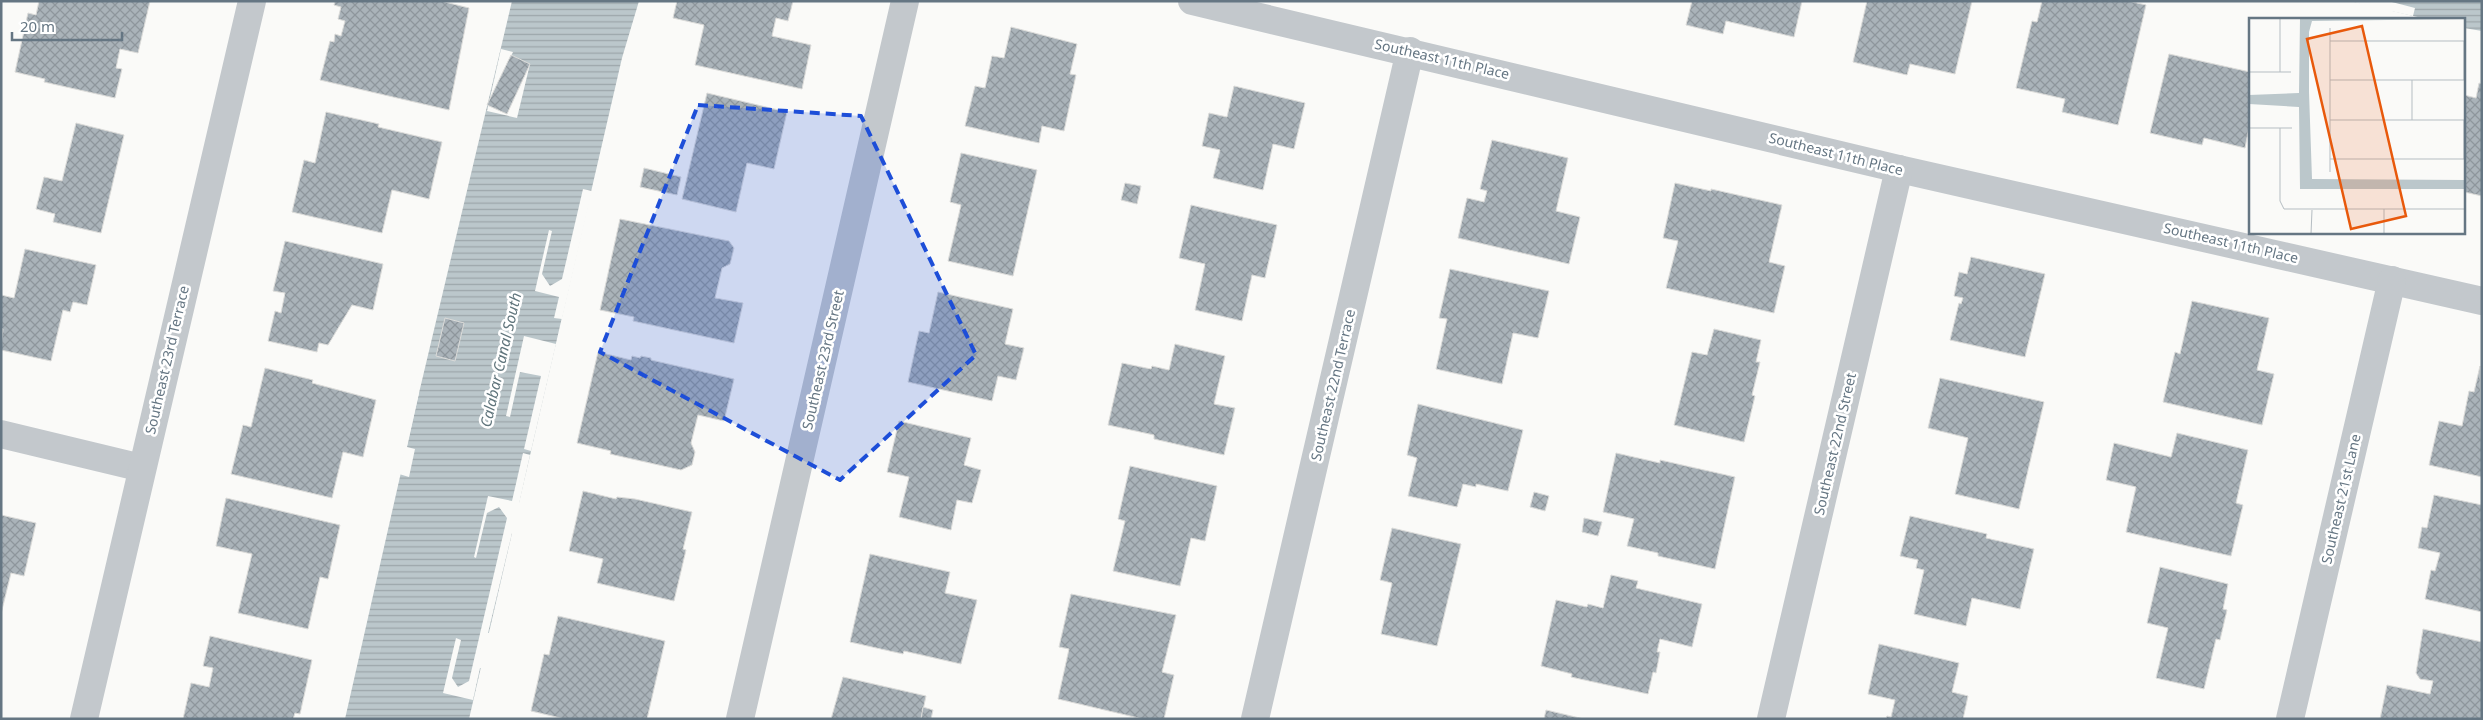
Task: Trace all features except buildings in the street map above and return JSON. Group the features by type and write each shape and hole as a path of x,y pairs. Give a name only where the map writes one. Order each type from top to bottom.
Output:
{"street":[{"name":"Southeast 23rd Terrace","path":"84,719 252,1"},
{"name":"Southeast 23rd Street","path":"740,719 905,1"},
{"name":"Southeast 11th Place","path":"1192,1 1410,51 1898,169 2482,301"},
{"name":"Southeast 22nd Terrace","path":"1255,719 1410,51"},
{"name":"Southeast 22nd Street","path":"1771,719 1898,169"},
{"name":"Southeast 21st Lane","path":"2290,719 2392,280"},
{"path":"1,434 142,468"}],"highlighted area":[{"path":"698,105 861,116 976,355 840,480 600,352"}],"water":[{"name":"Calabar Canal South","path":"512,1 639,1 622,58 469,719 345,719 419,393"},
{"path":"2350,1 2482,1 2482,31 2466,28 2466,18 2422,18"}],"pier":[{"path":"2350,1 2388,1 2415,8 2413,16 2391,11 2390,13"},
{"path":"501,49 513,52 491,101 527,63 530,64 517,118 487,111"},
{"path":"583,189 592,191 562,319 554,318 559,297 535,291 549,230 552,231 542,274 550,286 562,279"},
{"path":"524,336 556,344 531,451 524,449 541,376 520,372 510,417 506,416"},
{"path":"417,393 419,393 407,447 415,449 409,477 399,474"},
{"path":"523,453 530,455 519,504 521,505 514,533 512,533 488,633 491,633 483,668 480,668 473,700 443,693 456,638 461,640 452,678 458,687 469,681 507,518 499,507 487,513 476,558 474,557 488,496 512,501"}]}
